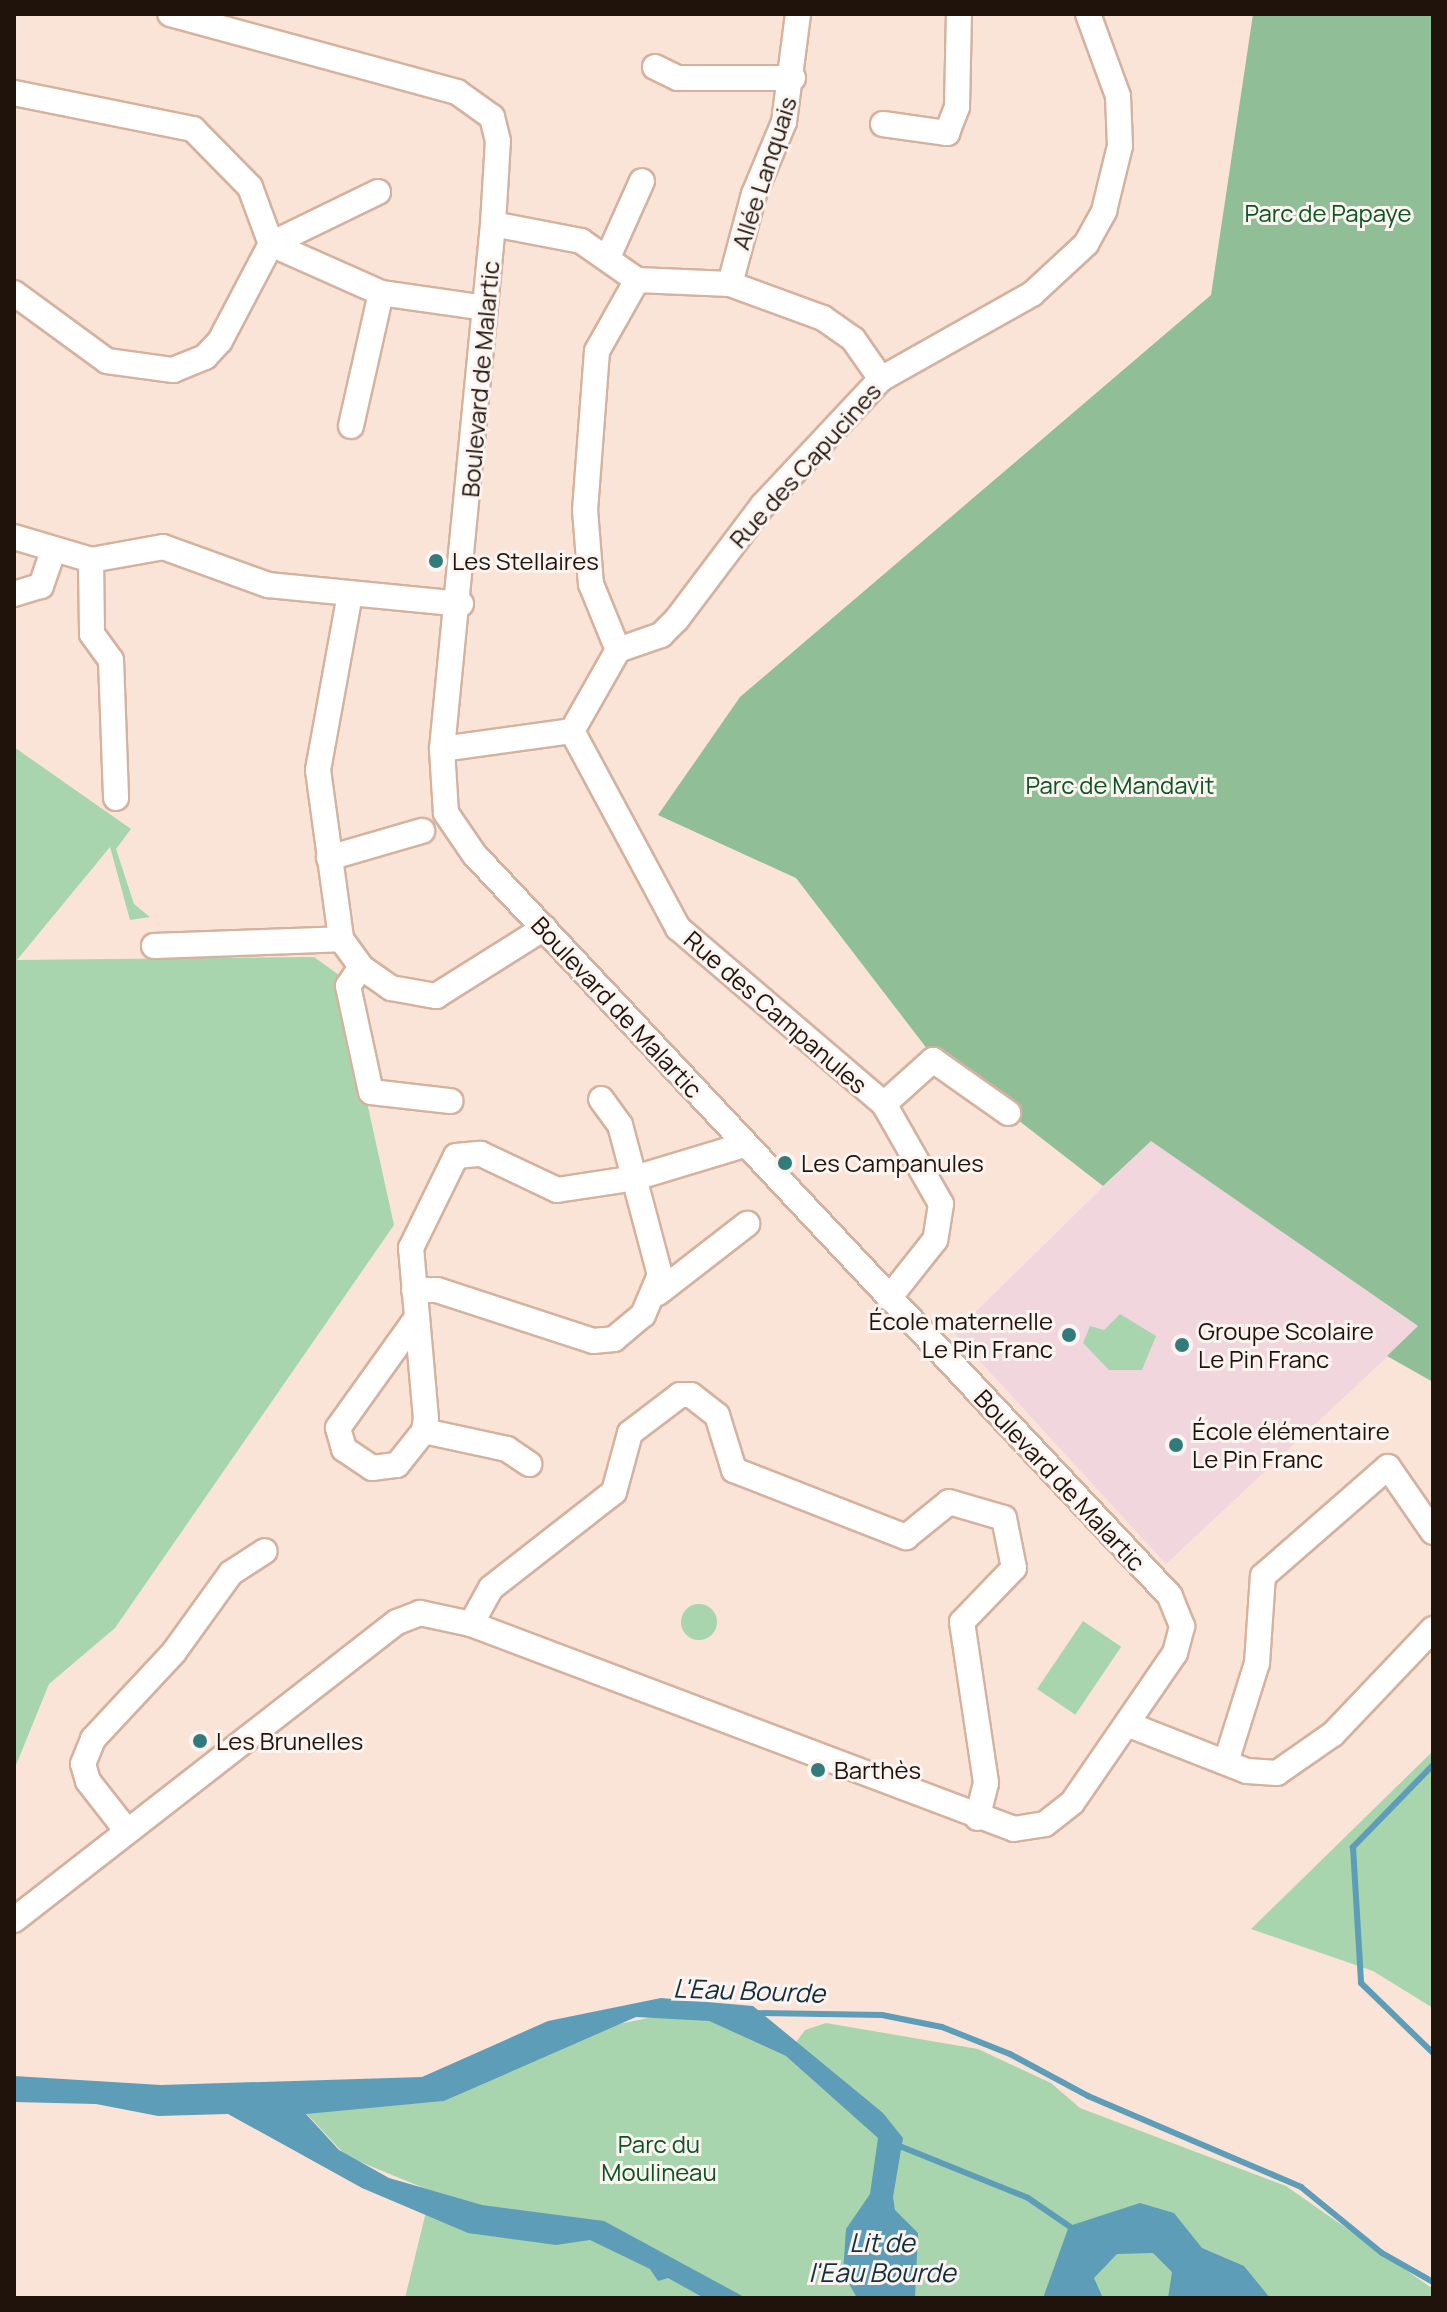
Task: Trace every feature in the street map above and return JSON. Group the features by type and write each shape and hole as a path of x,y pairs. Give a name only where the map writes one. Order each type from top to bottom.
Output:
{"street":[{"name":"Allée Lanquais","path":"730,284 793,78 798,14"},
{"path":"883,124 947,133 957,107 959,14"},
{"name":"Boulevard de Malartic","path":"14,1920 397,1622 420,1613 471,1624 977,1818 1014,1829 1059,1815 1175,1653 1179,1610 458,836 446,813 442,749 461,604 498,141 484,108 457,92 174,15"},
{"name":"Rue des Capucines","path":"618,650 661,635 677,619 763,505 881,379 1032,294 1086,244 1104,211 1120,146 1118,96 1093,16"},
{"path":"655,67 678,78 793,78"},
{"path":"14,93 193,129 250,187 271,244 381,293 485,308"},
{"path":"608,257 642,181"},
{"path":"14,293 107,361 173,370 205,357 220,341 271,244 378,192"},
{"path":"493,224 561,233 608,257 637,280 730,284 841,328 881,379"},
{"path":"442,749 572,731 618,650 591,584 585,510 597,351 637,280"},
{"path":"351,426 381,293"},
{"path":"14,537 53,552 91,560 163,547 254,582 461,604"},
{"path":"14,594 41,586 53,552"},
{"path":"91,560 92,634 111,660 116,798"},
{"path":"350,594 321,732 329,858 341,939 361,967 391,988 436,996 544,928"},
{"name":"Rue des Campanules","path":"572,731 678,928 884,1104 942,1218 935,1240 889,1298"},
{"path":"329,858 422,831"},
{"path":"154,946 341,939"},
{"path":"361,967 348,986 371,1092 450,1101"},
{"path":"884,1104 933,1060 1008,1113"},
{"path":"601,1099 620,1125 635,1178 658,1293"},
{"path":"416,1319 342,1419 339,1437 344,1449 381,1471 397,1465 424,1431 411,1248 419,1220 456,1156 481,1154 557,1190 635,1178 744,1145"},
{"path":"414,1290 437,1290 605,1342 643,1315 658,1293 747,1224"},
{"path":"471,1624 491,1588 614,1492 630,1433 680,1395 691,1395 717,1415 734,1470 906,1537 949,1502 1004,1518 1014,1568 962,1622 986,1783 977,1818"},
{"path":"424,1431 507,1449 529,1464"},
{"path":"1226,1762 1257,1663 1263,1576 1372,1473 1388,1467 1433,1532"},
{"path":"127,1831 88,1781 83,1764 93,1739 174,1652 231,1573 265,1551"},
{"path":"1127,1724 1226,1762 1277,1773 1333,1734 1433,1629"}],"shaded area":[{"name":"Groupe Scolaire Le Pin Franc","path":"1151,1140 1419,1327 1166,1564 954,1333"}],"green space":[{"name":"Parc de Mandavit","path":"1253,14 1433,14 1433,1382 1387,1356 1418,1326 1151,1141 1103,1186 928,1050 796,878 658,815 740,697 1211,295"},
{"path":"14,747 131,829 116,849 134,904 150,917 130,920 110,847 17,960 314,957 339,975 394,1225 115,1628 49,1684 14,1770"},
{"path":"1120,1314 1156,1336 1142,1370 1109,1370 1083,1343 1090,1326 1104,1330"},
{"path":"699,1604 711,1610 717,1622 711,1634 699,1640 687,1634 681,1622 687,1610"},
{"path":"1083,1621 1121,1647 1075,1715 1037,1689"},
{"path":"1433,1751 1433,2008 1373,1971 1251,1929"},
{"name":"Parc du Moulineau","path":"663,2015 709,2021 786,2056 805,2030 826,2023 978,2049 1051,2083 1080,2108 1286,2186 1433,2289 1433,2298 405,2298 431,2191 346,2156 306,2113 444,2101 609,2026"}],"water":[{"name":"Lit de l'Eau Bourde","path":"661,1998 753,2006 883,2113 903,2138 893,2197 895,2210 918,2233 915,2298 857,2298 843,2273 846,2229 870,2194 878,2138 786,2056 709,2021 636,2017 444,2101 306,2114 339,2150 389,2178 482,2205 604,2221 746,2298 704,2298 668,2278 658,2281 650,2269 590,2240 556,2245 468,2233 362,2188 228,2114 158,2116 96,2104 14,2102 14,2076 161,2085 422,2077 548,2021"},
{"path":"1140,2203 1174,2213 1202,2248 1244,2266 1270,2298 1168,2298 1172,2272 1153,2253 1117,2254 1094,2278 1103,2298 1043,2298 1069,2226"}],"waterway":[{"path":"1433,1765 1353,1847 1361,1983 1433,2053"},
{"name":"L'Eau Bourde","path":"755,2013 882,2015 942,2027 1010,2054 1088,2096 1301,2187 1382,2253 1433,2282"},
{"path":"897,2145 1028,2198 1069,2226"}],"place":[{"name":"Les Stellaires","path":"436,561"},
{"name":"Les Campanules","path":"785,1163"},
{"name":"École maternelle Le Pin Franc","path":"1069,1335"},
{"name":"Groupe Scolaire Le Pin Franc","path":"1182,1345"},
{"name":"École élémentaire Le Pin Franc","path":"1176,1445"},
{"name":"Les Brunelles","path":"200,1741"},
{"name":"Barthès","path":"818,1770"}],"park label":[{"name":"Parc de Papaye","path":"1328,213"}]}
